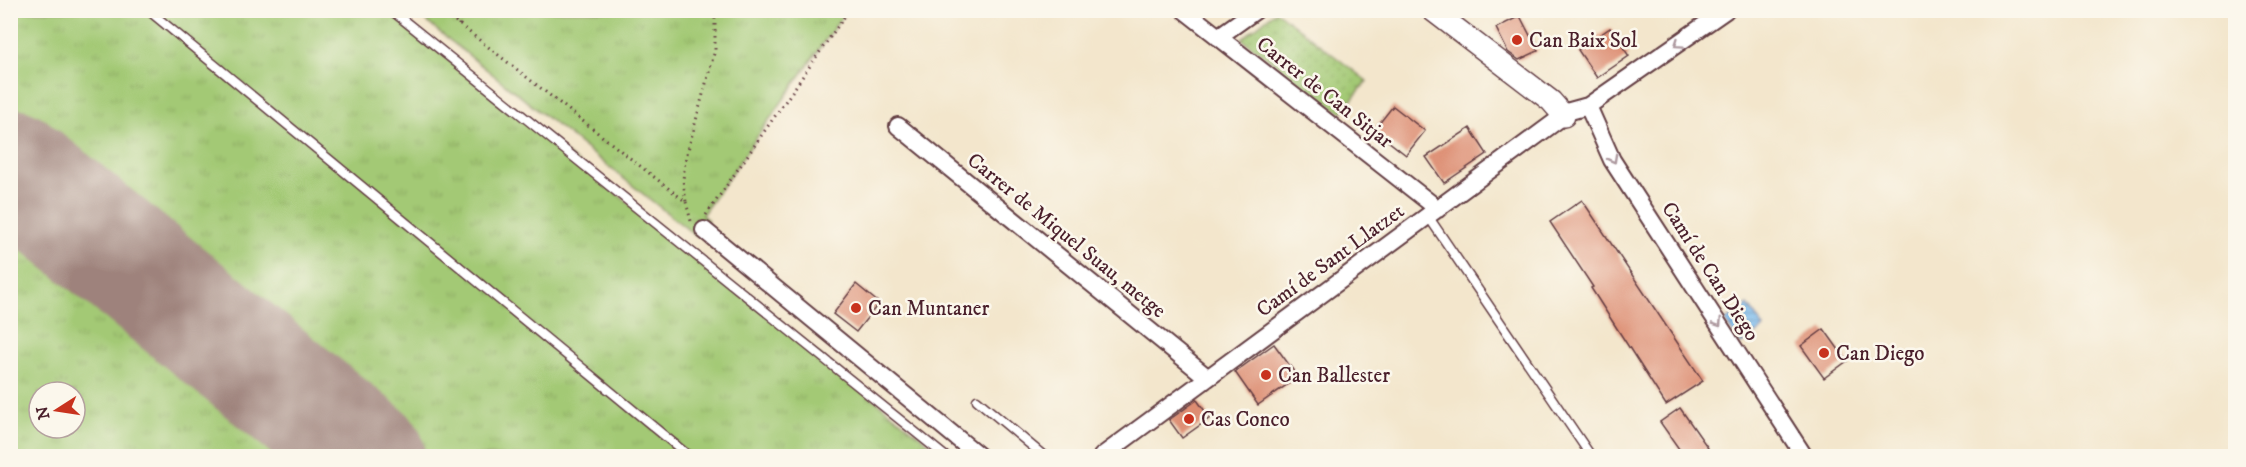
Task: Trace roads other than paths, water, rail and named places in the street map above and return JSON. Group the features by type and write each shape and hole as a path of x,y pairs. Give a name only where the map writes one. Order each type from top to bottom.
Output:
{"street":[{"name":"Carrer de Can Sitjar","path":"1184,10 1433,212"},
{"path":"1218,37 1256,10"},
{"path":"1432,10 1551,101 1564,116"},
{"name":"Camí de Sant Llatzet","path":"1102,456 1570,111 1588,106 1726,10"},
{"name":"Camí de Can Diego","path":"1588,106 1612,160 1804,456"},
{"name":"Carrer de Miquel Suau, metge","path":"898,126 1208,378"},
{"path":"704,230 979,456"}],"lane":[{"path":"148,10 689,456"},
{"path":"391,10 945,456"},
{"path":"1433,212 1591,456"},
{"path":"977,400 1044,456"}],"water":[{"path":"1748,305 1764,328 1741,344 1725,321"}],"place":[{"name":"Can Baix Sol","path":"1517,40"},
{"name":"Can Muntaner","path":"856,308"},
{"name":"Can Diego","path":"1824,353"},
{"name":"Can Ballester","path":"1266,375"},
{"name":"Cas Conco","path":"1189,419"}]}
